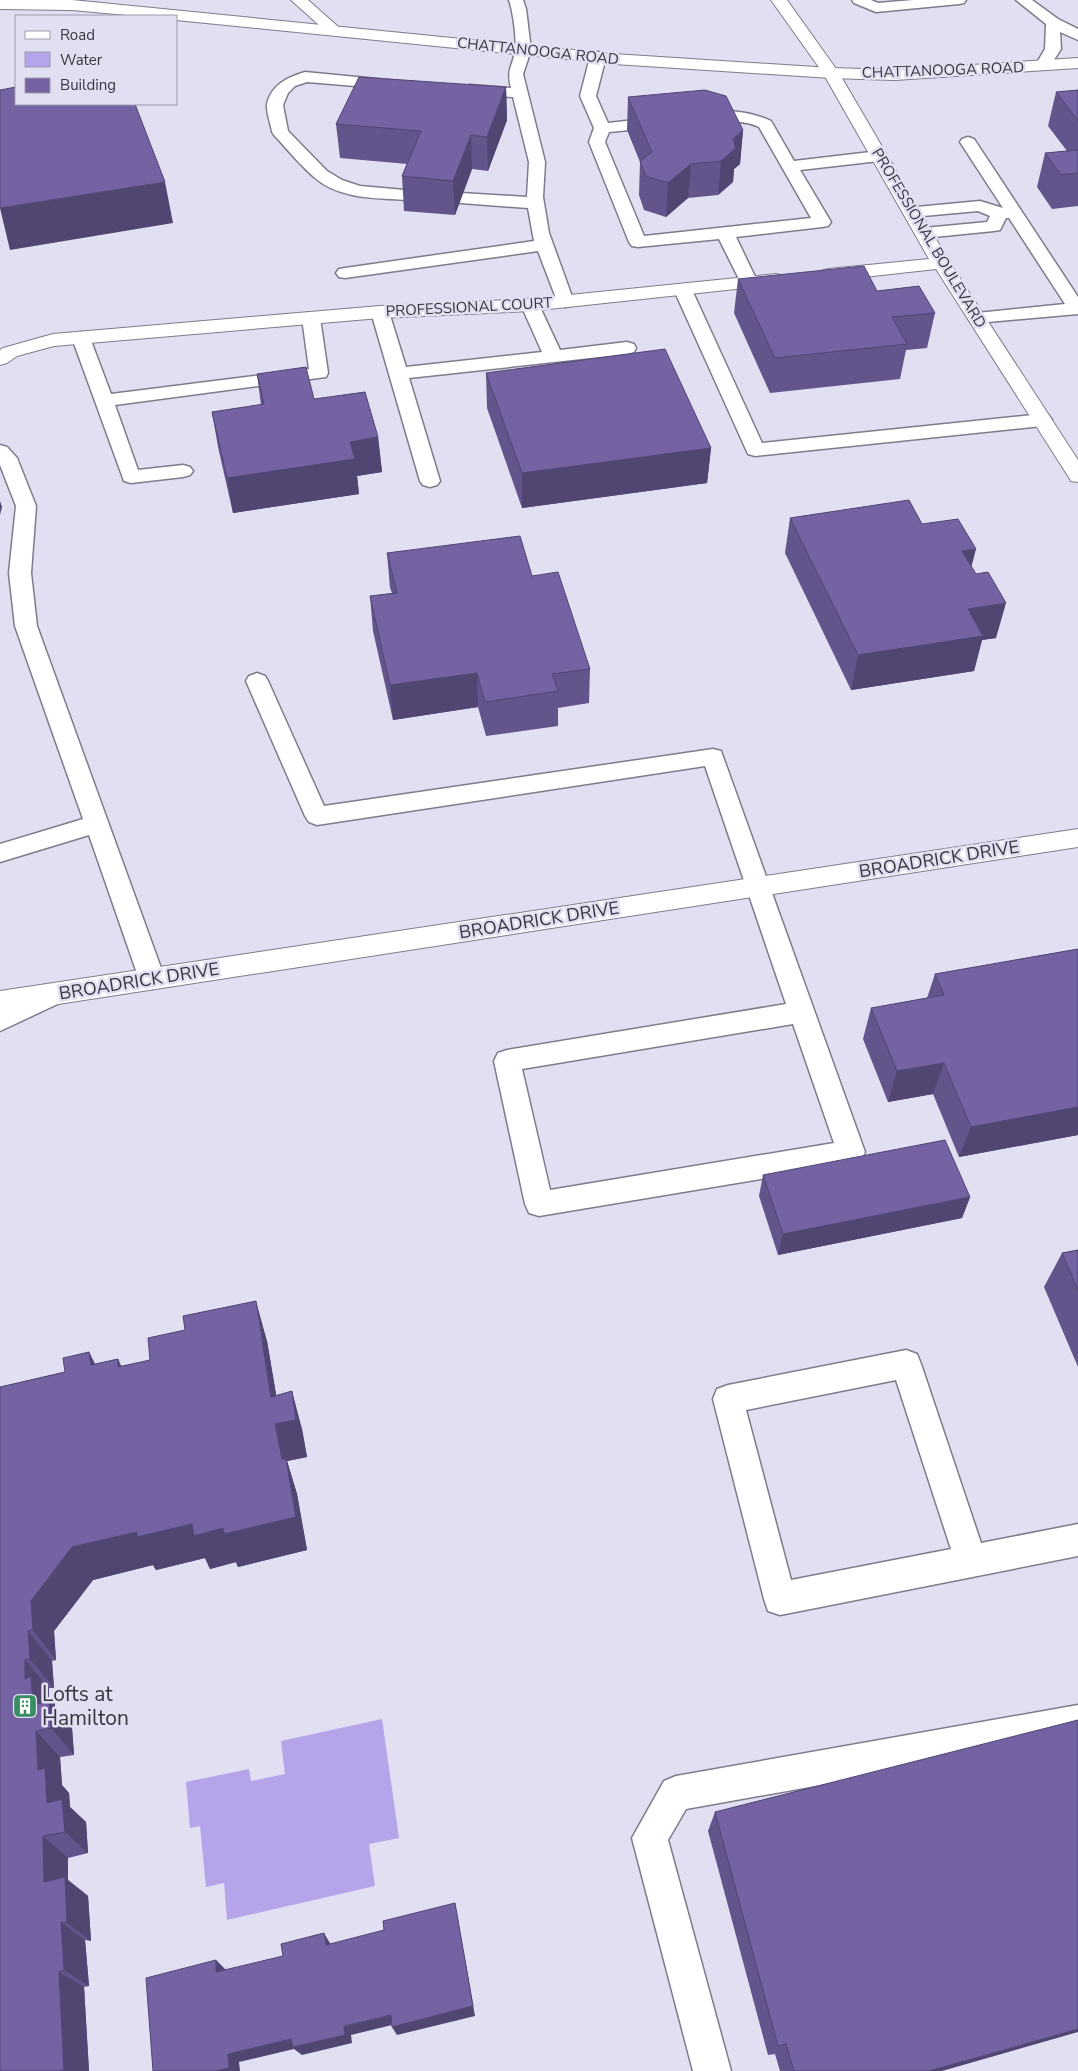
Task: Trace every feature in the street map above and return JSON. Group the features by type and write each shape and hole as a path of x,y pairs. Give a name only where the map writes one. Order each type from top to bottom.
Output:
{"street":[{"path":"299,0 335,31"},
{"name":"PROFESSIONAL BOULEVARD","path":"779,0 831,73 941,263 1078,476"},
{"name":"CHATTANOOGA ROAD","path":"0,4 72,6 167,15"},
{"name":"CHATTANOOGA ROAD","path":"178,16 598,57 831,73 895,75 1078,63"},
{"name":"PROFESSIONAL COURT","path":"0,359 10,352 53,340 380,312 565,302 941,263"},
{"name":"BROADRICK DRIVE","path":"0,1002 1078,838"}],"lane":[{"path":"516,0 519,9 523,50 514,74 537,162 536,203 540,233 565,302"},
{"path":"859,0 876,8 903,2 959,0"},
{"path":"1023,0 1053,22 1078,35"},
{"path":"1043,66 1052,49 1053,22"},
{"path":"598,57 588,96 602,128 597,142 638,242 822,222 765,124 752,118 731,115 602,128"},
{"path":"410,195 358,191 336,184 321,175 280,132 274,105 281,91 289,83 305,77 412,85"},
{"path":"451,88 520,93"},
{"path":"968,142 1006,213 1077,308"},
{"path":"790,166 879,156"},
{"path":"461,198 536,203"},
{"path":"912,212 980,206 1006,213"},
{"path":"924,233 994,226 1006,213"},
{"path":"725,233 749,283"},
{"path":"345,273 545,245"},
{"path":"683,290 755,450 1042,420"},
{"path":"530,305 553,356"},
{"path":"977,318 1077,308"},
{"path":"380,312 430,481"},
{"path":"103,401 319,373 312,318"},
{"path":"81,338 131,477 183,471"},
{"path":"398,374 627,348"},
{"path":"0,451 7,458 26,506 20,573 26,626 152,979"},
{"path":"257,681 317,816 713,757 760,886 804,1012 852,1152 539,1204 506,1061 804,1012"},
{"path":"0,853 97,824"},
{"path":"0,1021 56,993"},
{"path":"971,1561 906,1364 728,1399 780,1599 1078,1540"},
{"path":"712,2071 650,1838 676,1792 1078,1722"}],"water":[{"path":"382,1719 399,1838 369,1844 375,1886 227,1920 224,1883 206,1887 200,1826 190,1828 186,1782 249,1769 251,1781 285,1774 281,1741"}],"building":[{"path":"359,77 506,87 487,137 471,135 453,181 402,176 421,131 336,124"},
{"path":"15,87 15,105 135,105 165,182 0,208 0,90"},
{"path":"705,90 726,96 743,130 733,139 736,148 721,161 691,164 668,183 646,176 640,161 652,152 628,97"},
{"path":"1078,90 1078,121 1056,92"},
{"path":"1078,150 1078,173 1061,175 1045,153"},
{"path":"864,266 877,291 919,286 935,313 892,317 907,344 775,358 738,279"},
{"path":"665,349 711,448 522,473 486,373"},
{"path":"306,367 314,399 365,392 378,437 350,442 355,459 227,478 212,412 264,404 257,374"},
{"path":"909,500 922,524 958,519 976,549 962,551 976,574 988,572 1006,603 968,609 983,636 858,655 790,518"},
{"path":"520,536 532,576 558,572 590,669 552,674 558,691 485,702 477,673 390,685 370,596 397,593 387,553"},
{"path":"1078,949 1078,1107 971,1127 944,1063 897,1071 871,1008 944,995 935,974"},
{"path":"945,1140 970,1197 783,1234 763,1175"},
{"path":"1078,1250 1078,1290 1062,1253"},
{"name":"Lofts at Hamilton","path":"256,1301 271,1397 292,1391 296,1420 275,1424 282,1459 286,1459 296,1517 224,1534 223,1528 194,1536 192,1524 137,1537 137,1532 72,1547 31,1601 33,1630 28,1631 30,1659 25,1660 25,1679 31,1676 33,1705 49,1701 51,1728 36,1731 38,1770 45,1768 47,1803 62,1799 65,1832 43,1836 44,1882 65,1877 67,1923 61,1922 64,1970 59,1972 64,2070 0,2071 0,1387 65,1372 63,1358 89,1352 91,1365 118,1359 118,1367 150,1360 148,1338 185,1330 183,1316"},
{"path":"1078,1720 1078,2029 929,2071 794,2071 786,2044 778,2046 715,1812"},
{"path":"455,1903 473,2006 392,2027 391,2015 344,2026 345,2035 293,2047 291,2039 228,2054 229,2068 216,2071 153,2071 146,1978 216,1960 216,1972 283,1956 281,1944 324,1933 326,1945 384,1930 383,1921"}],"place":[{"name":"Lofts at Hamilton","path":"25,1706"}]}
